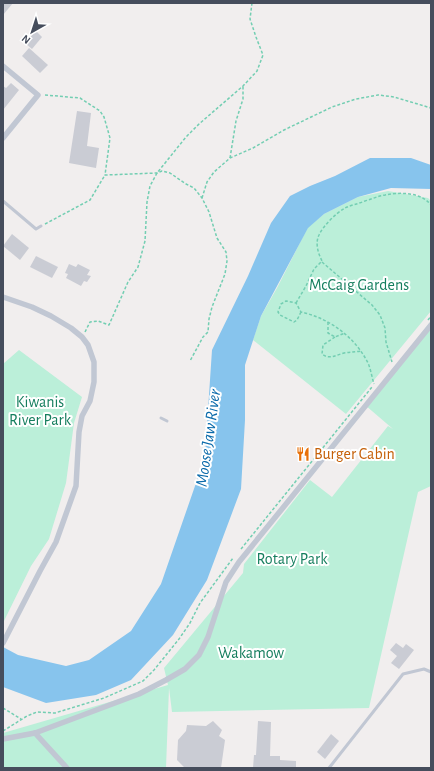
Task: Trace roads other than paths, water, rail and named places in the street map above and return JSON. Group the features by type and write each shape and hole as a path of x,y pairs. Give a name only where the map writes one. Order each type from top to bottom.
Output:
{"street":[{"path":"3,66 38,95 3,138"},
{"path":"3,297 32,307 71,328 82,337 88,345 94,362 94,382 90,402 82,416 79,432 76,486 56,542 3,643"},
{"path":"3,739 35,733 139,694 185,669 199,654 208,637 226,582 239,562 429,323"},
{"path":"35,733 68,768"}],"lane":[{"path":"3,201 36,229 41,226"},
{"path":"161,418 167,421"},
{"path":"329,768 403,674 424,669 431,672"}],"water":[{"name":"Moose Jaw River","path":"370,158 411,158 431,165 431,189 391,188 358,197 324,214 308,228 261,316 245,365 245,420 241,489 207,580 173,635 131,680 96,695 46,703 3,687 3,647 18,655 66,666 89,660 131,631 161,584 205,455 212,350 248,276 271,223 290,196 335,176"}],"place":[{"name":"Burger Cabin","path":"303,454"}],"park label":[{"name":"McCaig Gardens","path":"359,285"},
{"name":"Kiwanis River Park","path":"40,411"},
{"name":"Rotary Park","path":"292,559"},
{"name":"Wakamow","path":"251,653"}]}
